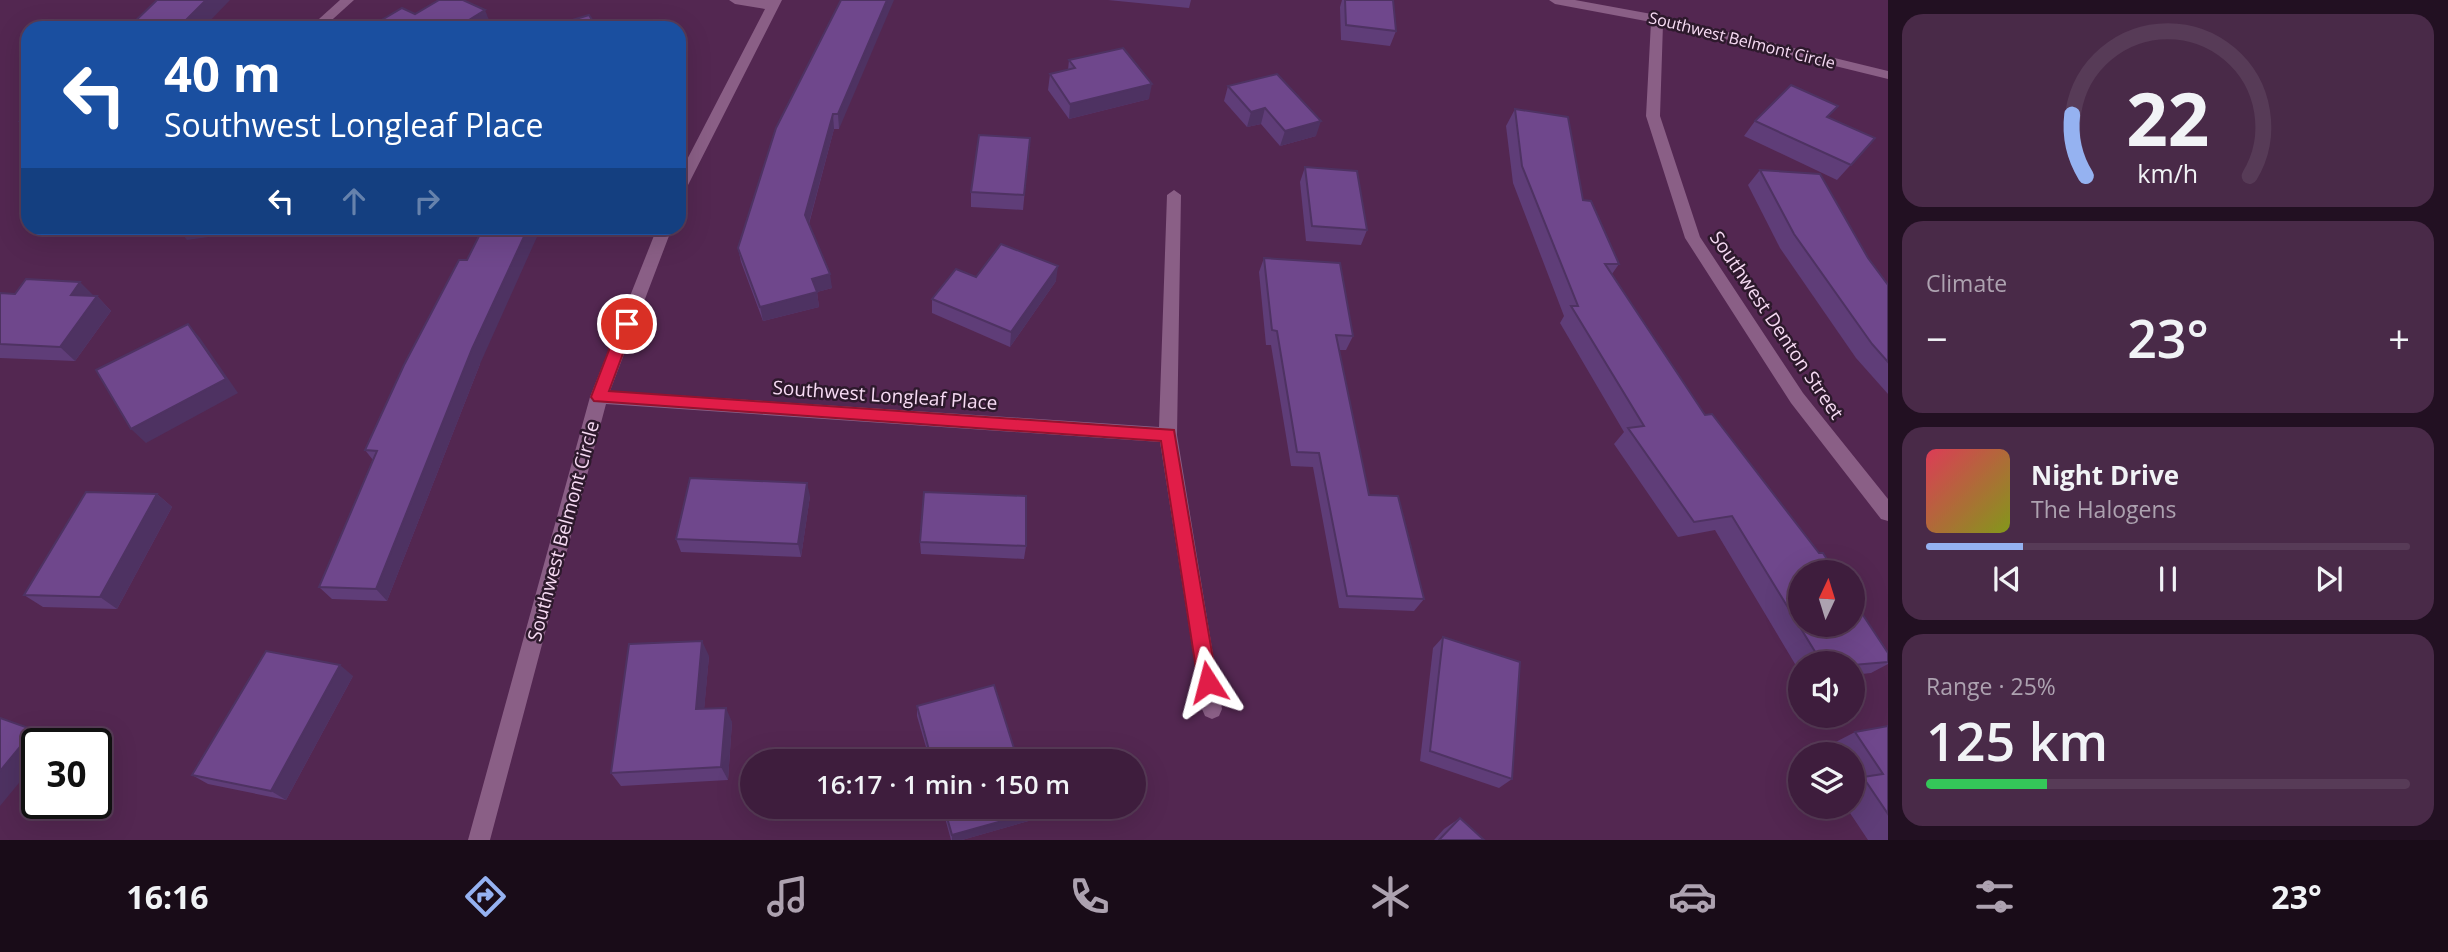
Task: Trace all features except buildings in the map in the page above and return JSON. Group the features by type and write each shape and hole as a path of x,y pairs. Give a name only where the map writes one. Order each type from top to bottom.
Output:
{"street":[{"path":"324,21 348,0"},
{"path":"686,175 774,3 735,0"},
{"name":"Southwest Belmont Circle","path":"1555,0 1657,19 1888,75"},
{"name":"Southwest Denton Street","path":"1657,19 1653,116 1693,238 1797,398 1888,513"},
{"path":"1174,195 1168,435 1212,709"},
{"name":"Southwest Belmont Circle","path":"479,840 599,397 661,235"},
{"name":"Southwest Longleaf Place","path":"599,397 1168,435"}],"route":[{"path":"627,324 599,397 1168,435 1208,682"}]}
